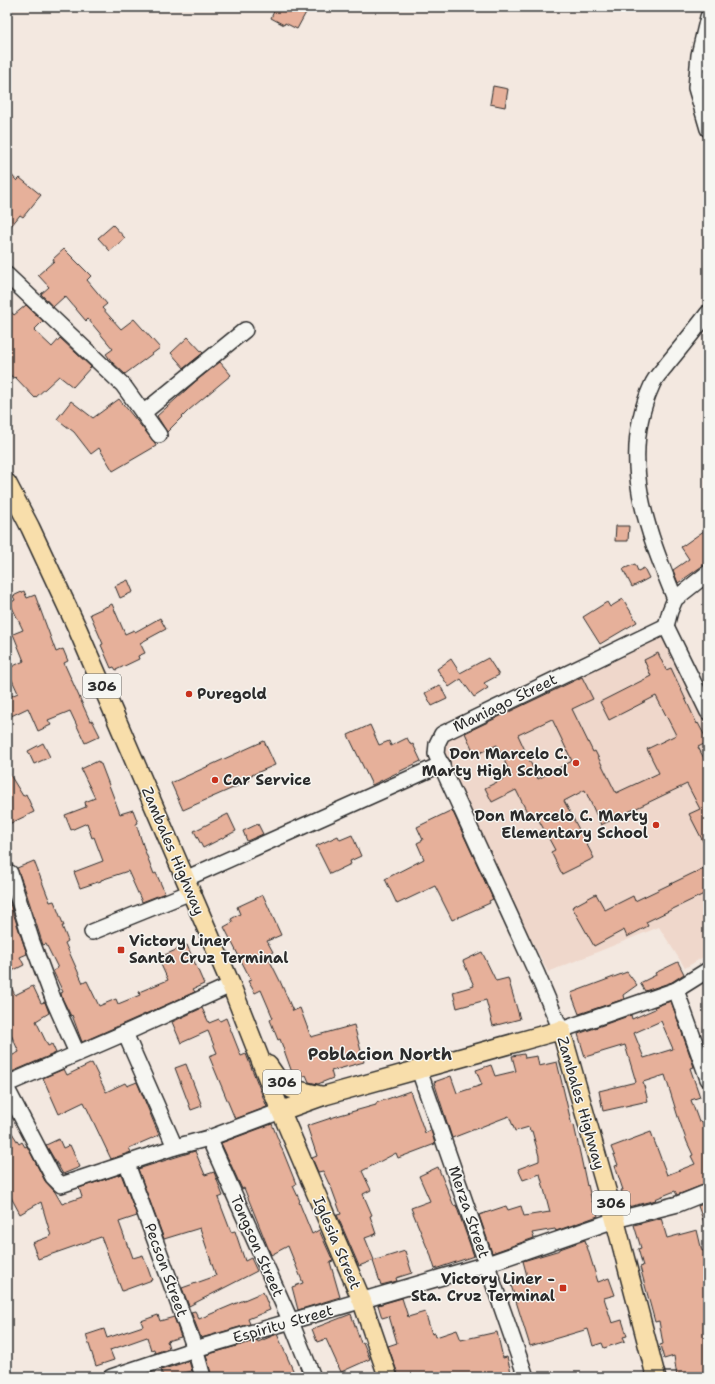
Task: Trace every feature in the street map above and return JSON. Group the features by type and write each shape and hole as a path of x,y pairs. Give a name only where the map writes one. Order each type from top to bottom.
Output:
{"main road":[{"name":"Zambales Highway","path":"7,483 30,527 78,630 231,985 281,1111 324,1096 561,1030 615,1220 656,1377"},
{"name":"306","path":"256,1046 278,1078 292,1090 324,1096"},
{"name":"Iglesia Street","path":"281,1111 362,1301 388,1377"}],"street":[{"path":"708,17 699,55 696,88 708,129"},
{"path":"7,275 123,385 159,436"},
{"path":"675,599 655,551 645,520 637,480 637,444 642,414 652,384 708,313"},
{"path":"143,413 245,330"},
{"path":"708,573 675,599 666,626 708,712"},
{"name":"Maniago Street","path":"561,1030 442,764 436,754 437,744 442,734 666,626"},
{"path":"92,932 442,764"},
{"path":"10,873 32,942 54,1001 77,1053"},
{"path":"561,1030 676,990 708,970"},
{"path":"7,1084 77,1053 125,1034 231,985"},
{"path":"676,990 708,1079"},
{"path":"125,1034 175,1147"},
{"name":"Merza Street","path":"419,1070 526,1377"},
{"path":"7,1089 53,1177 61,1186 175,1147 209,1138 281,1111"},
{"name":"Tongson Street","path":"209,1138 291,1322 312,1377"},
{"name":"Pecson Street","path":"127,1164 195,1349 203,1377"},
{"name":"Espiritu Street","path":"111,1377 195,1349 487,1264 615,1220 678,1204 708,1192"}],"shaded area":[{"path":"662,637 708,730 708,954 685,968 659,927 548,972 498,875 439,750 443,737"}],"building":[{"path":"276,7 309,7 297,29 285,23 284,25 271,18"},
{"path":"493,86 508,89 505,107 490,104"},
{"path":"7,170 17,181 20,178 41,195 23,217 20,215 7,231"},
{"path":"113,225 125,238 110,251 98,238"},
{"path":"64,249 91,276 87,280 107,304 102,308 121,329 134,319 160,348 125,374 106,354 113,349 88,319 86,321 65,296 53,307 41,294 49,287 38,275 54,261 53,259"},
{"path":"26,305 43,321 34,330 52,347 60,338 91,367 73,387 59,376 35,398 15,377 14,378 7,373 7,307 14,315"},
{"path":"188,337 203,353 184,368 171,353"},
{"path":"220,362 231,375 189,410 167,432 157,416"},
{"path":"119,399 156,446 113,471 99,448 91,454 74,432 57,419 71,401 93,418"},
{"path":"616,526 629,526 628,541 615,541"},
{"path":"708,528 708,562 678,583 673,570 689,559 681,547"},
{"path":"635,564 638,571 644,568 649,578 632,587 623,569"},
{"path":"128,580 133,592 120,598 115,586"},
{"path":"24,591 27,598 35,595 56,652 63,649 68,661 64,663 90,721 92,720 100,736 85,743 70,711 48,720 51,725 38,731 28,708 7,718 7,698 18,693 7,669 24,661 13,634 23,630 10,603 15,600 13,596"},
{"path":"623,599 637,622 600,644 583,617 607,602 610,607"},
{"path":"112,604 125,634 134,630 135,632 160,618 166,629 140,643 145,653 138,656 139,659 116,670 114,667 111,668 101,645 103,644 90,614"},
{"path":"658,653 666,670 671,668 697,724 698,723 708,742 698,747 708,766 708,851 689,814 700,809 687,784 601,825 585,790 564,801 594,858 562,874 551,852 555,850 535,813 529,816 516,790 492,802 485,788 511,775 497,745 475,755 465,733 582,677 593,699 572,709 593,752 595,751 616,793 659,773 647,749 676,735 656,696 609,720 600,702 651,676 644,660","holes":["552,719 572,761 538,779 518,735"]},
{"path":"488,658 499,675 484,683 488,688 474,697 461,679 449,687 437,669 451,659 460,673"},
{"path":"440,685 447,699 432,706 425,693"},
{"path":"370,725 379,745 389,741 391,746 407,738 411,745 413,744 421,761 372,785 348,735"},
{"path":"264,741 275,765 247,777 249,781 183,810 171,783"},
{"path":"43,743 50,757 34,764 28,751"},
{"path":"98,761 101,764 120,814 133,810 145,851 154,874 156,873 165,893 142,902 128,871 80,888 74,872 103,861 94,837 92,838 87,823 71,830 65,815 86,807 85,802 95,798 81,769"},
{"path":"7,770 23,796 26,794 34,812 7,825"},
{"path":"452,810 493,899 489,901 490,903 452,920 435,886 397,904 385,879 424,859 417,843 423,840 417,827"},
{"path":"228,814 236,831 203,848 194,831"},
{"path":"258,824 263,834 247,841 243,831"},
{"path":"352,835 361,856 350,861 351,864 330,874 316,846 338,836 340,840"},
{"path":"34,861 50,902 54,901 64,926 62,926 68,941 65,943 83,983 87,981 99,1006 116,999 118,1004 140,995 139,992 168,980 158,958 187,945 204,984 193,989 195,992 82,1042 72,1015 71,1016 62,998 61,993 63,992 53,971 58,968 46,944 43,945 17,868"},
{"path":"708,866 708,892 646,922 648,926 627,937 624,930 594,946 572,907 596,894 605,910 633,896 635,901"},
{"path":"7,895 27,954 20,957 24,965 10,972 7,966"},
{"path":"263,895 281,935 267,941 273,952 267,955 293,1011 300,1008 311,1037 354,1025 364,1062 331,1071 333,1078 318,1084 309,1082 306,1075 297,1079 294,1078 280,1039 278,1040 270,1020 273,1018 261,990 255,993 248,981 251,980 224,927 233,922 231,919 240,914 237,907"},
{"path":"482,952 496,981 508,978 520,1019 493,1026 486,1000 457,1008 453,992 474,986 463,961"},
{"path":"678,962 684,974 672,982 645,991 640,983 656,975 655,973"},
{"path":"627,972 637,985 623,995 624,999 579,1014 571,993"},
{"path":"7,979 15,995 33,986 41,1003 45,1002 49,1013 36,1021 48,1046 52,1044 56,1053 7,1074 7,1058 19,1052 7,1026"},
{"path":"671,1001 694,1067 690,1068 700,1097 691,1100 699,1122 702,1121 708,1138 708,1183 677,1195 675,1191 655,1199 656,1200 628,1207 621,1190 623,1190 615,1166 618,1165 611,1147 651,1132 667,1175 695,1164 691,1156 693,1155 678,1117 665,1075 643,1082 648,1101 603,1111 599,1091 636,1082 625,1045 585,1057 578,1034 631,1015 632,1019 655,1009 654,1007","holes":["661,1021 673,1049 644,1058 634,1033"]},
{"path":"202,1008 209,1023 226,1018 241,1056 246,1054 267,1107 235,1119 209,1056 217,1053 208,1031 181,1043 172,1022"},
{"path":"524,1054 525,1058 537,1056 539,1066 557,1062 572,1126 574,1125 587,1186 588,1185 592,1202 594,1202 598,1216 556,1231 555,1229 532,1233 534,1238 492,1253 479,1215 506,1206 508,1210 521,1206 524,1216 550,1212 540,1174 523,1180 518,1169 539,1161 532,1131 530,1131 529,1127 515,1131 509,1116 452,1138 434,1082 451,1076 457,1093 482,1085 476,1070 491,1065 495,1076 516,1071 512,1056"},
{"path":"92,1063 106,1092 125,1083 127,1086 137,1082 159,1135 129,1148 131,1152 111,1159 84,1102 59,1114 43,1078 64,1069 67,1075"},
{"path":"186,1064 202,1106 191,1110 175,1068"},
{"path":"410,1091 425,1133 431,1130 435,1144 398,1158 396,1153 362,1171 371,1190 363,1194 372,1215 370,1216 376,1234 365,1238 374,1260 359,1266 337,1215 341,1214 330,1184 323,1171 318,1172 312,1158 317,1156 307,1126 376,1105 376,1103"},
{"path":"272,1124 296,1184 293,1186 312,1234 319,1230 333,1261 330,1262 340,1297 298,1310 292,1287 303,1283 288,1246 271,1255 244,1188 242,1189 221,1143"},
{"path":"7,1125 19,1144 22,1142 25,1147 27,1146 45,1181 55,1192 62,1204 82,1197 79,1188 121,1174 137,1216 119,1222 133,1258 143,1255 152,1280 122,1291 101,1237 38,1259 32,1243 51,1236 41,1202 20,1214 7,1190"},
{"path":"59,1139 63,1148 70,1145 80,1167 63,1174 46,1145"},
{"path":"195,1151 205,1175 214,1172 223,1196 218,1198 231,1232 235,1231 245,1261 251,1258 257,1271 189,1306 182,1288 216,1276 200,1228 164,1239 138,1169"},
{"path":"438,1167 454,1206 456,1205 474,1256 435,1269 429,1250 411,1208 430,1201 419,1176"},
{"path":"708,1202 708,1227 706,1228 698,1206"},
{"path":"661,1218 667,1238 697,1230 702,1251 708,1249 708,1377 677,1377 674,1356 664,1359 660,1345 663,1344 659,1321 655,1322 640,1267 643,1266 638,1249 641,1248 634,1225"},
{"name":"Victory Liner - Sta. Cruz Terminal","path":"585,1240 598,1282 609,1278 615,1295 604,1298 612,1323 622,1320 627,1336 623,1337 625,1341 604,1348 602,1343 593,1346 588,1329 530,1346 510,1282 527,1276 523,1261 560,1250"},
{"path":"405,1251 412,1273 396,1278 397,1281 381,1285 373,1261"},
{"path":"263,1292 270,1310 248,1319 250,1324 201,1338 191,1312 195,1311 199,1319"},
{"path":"402,1298 408,1317 425,1312 432,1334 435,1333 436,1337 457,1330 461,1340 497,1332 503,1358 507,1357 511,1372 490,1377 399,1377 388,1346 397,1343 389,1316 382,1318 378,1305"},
{"path":"351,1314 361,1343 363,1342 370,1359 341,1372 326,1339 317,1342 312,1329"},
{"path":"158,1315 160,1321 174,1317 181,1337 167,1341 169,1348 155,1353 154,1349 151,1350 147,1337 110,1350 114,1360 96,1366 86,1335 104,1329 107,1338 143,1326 141,1321"},
{"path":"277,1334 296,1377 268,1377 267,1374 258,1377 212,1377 206,1355 257,1340 258,1342"},
{"path":"189,1361 192,1371 184,1373 186,1377 163,1377 161,1370"}],"place":[{"name":"Puregold","path":"189,694"},
{"name":"Don Marcelo C. Marty High School","path":"576,763"},
{"name":"Car Service","path":"215,780"},
{"name":"Don Marcelo C. Marty Elementary School","path":"656,825"},
{"name":"Victory Liner Santa Cruz Terminal","path":"121,950"},
{"name":"Victory Liner - Sta. Cruz Terminal","path":"563,1288"}],"district":[{"name":"Poblacion North","path":"380,1054"}]}
